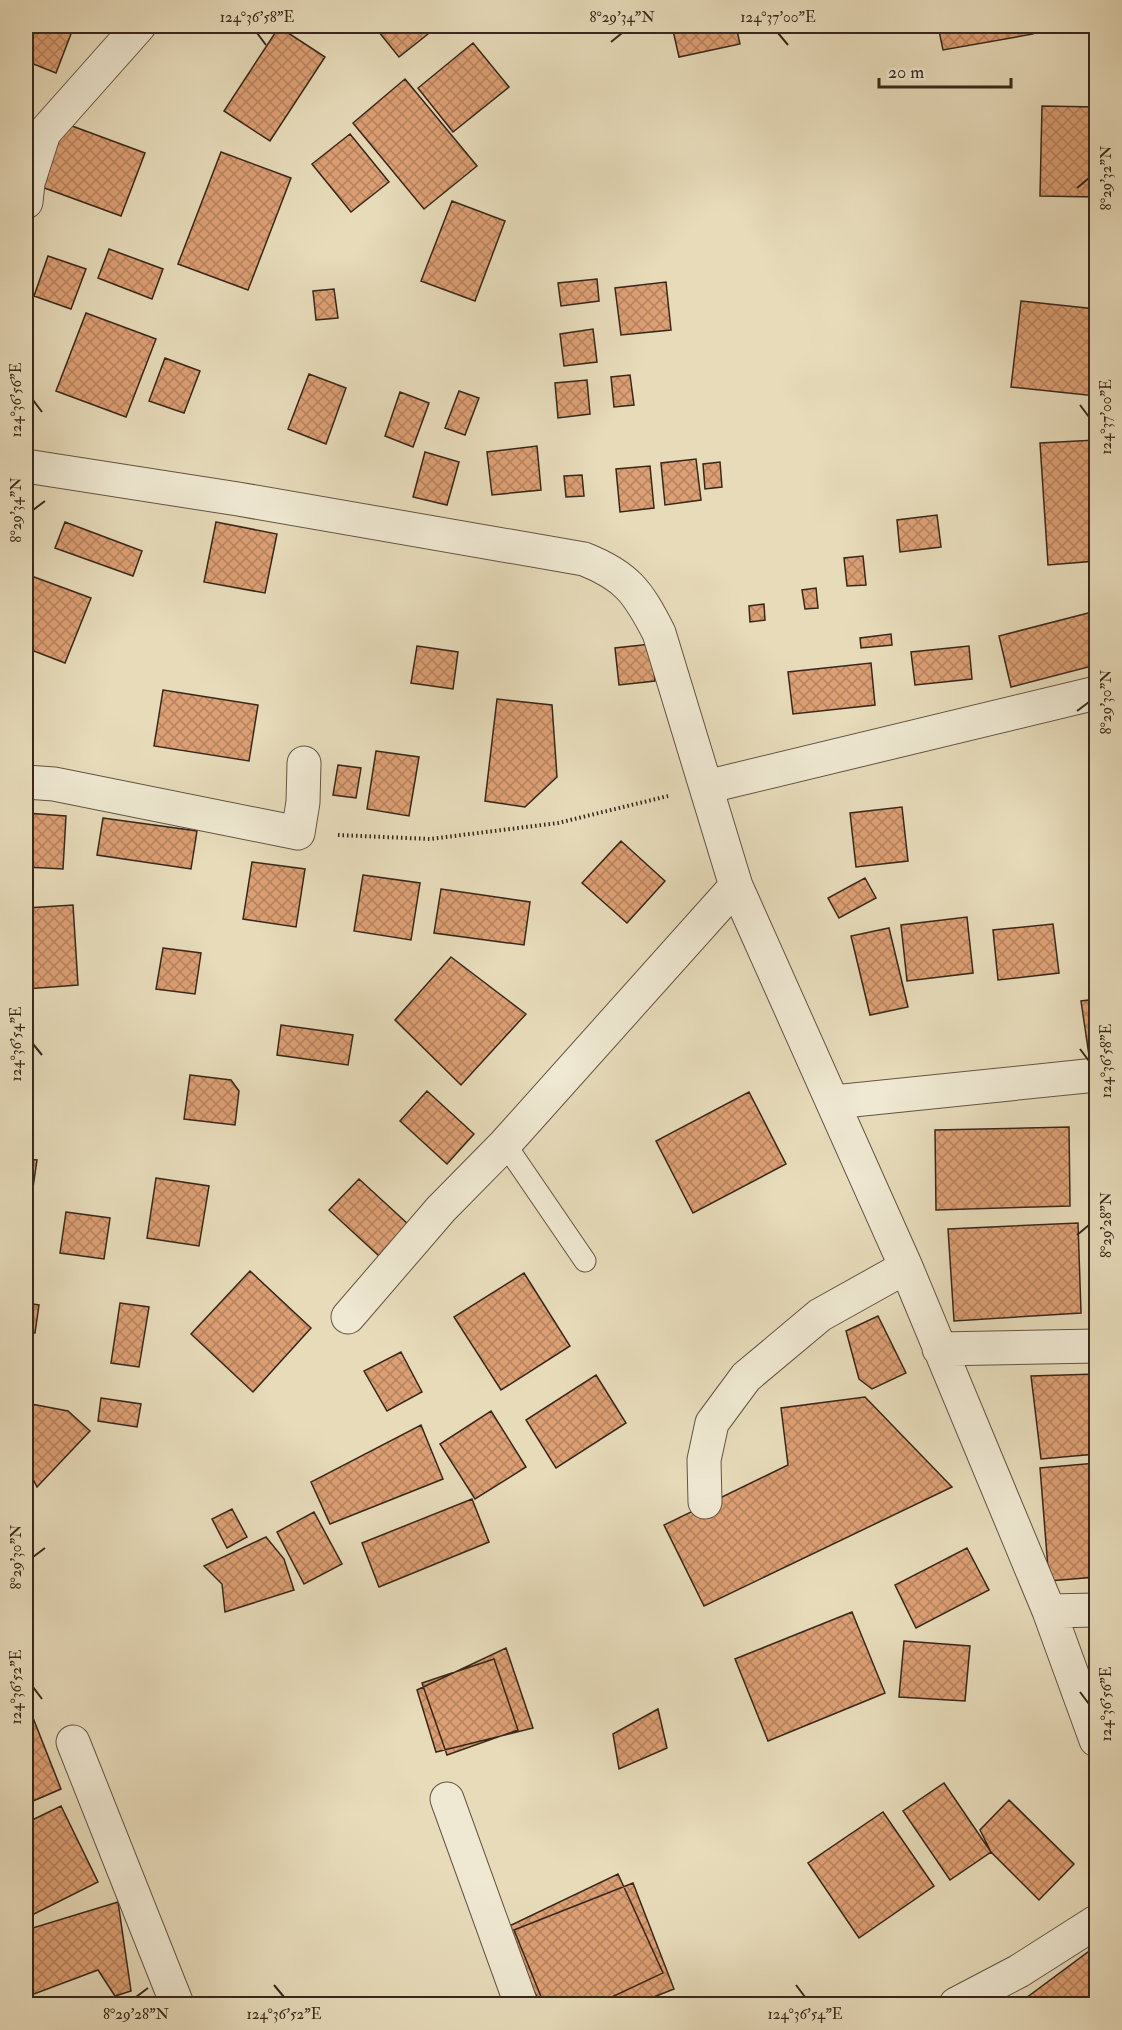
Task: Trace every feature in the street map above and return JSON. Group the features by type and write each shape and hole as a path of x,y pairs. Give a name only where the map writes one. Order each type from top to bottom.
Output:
{"street":[{"path":"26,202 28,183 44,133 139,26"},
{"path":"26,466 238,499 584,559 610,569 628,584 646,608 659,633 736,886 906,1266 1049,1611 1096,1740"},
{"path":"706,787 1096,693"},
{"path":"26,782 54,784 298,833 303,802 304,763"},
{"path":"348,1317 441,1209 505,1144 736,886"},
{"path":"834,1102 1096,1075"},
{"path":"705,1502 704,1460 712,1423 746,1377 820,1315 906,1266"},
{"path":"939,1349 1096,1346"},
{"path":"1049,1611 1096,1610"},
{"path":"73,1742 177,2004"},
{"path":"447,1799 521,2004"},
{"path":"956,2004 1019,1971 1096,1922"}],"lane":[{"path":"505,1144 585,1261"}],"path":[{"path":"298,833 430,839 558,823 706,787"}],"building":[{"path":"26,26 74,26 56,73 26,61"},
{"path":"374,26 438,26 399,57"},
{"path":"672,26 736,26 740,44 679,57"},
{"path":"938,26 1031,26 1033,34 943,50"},
{"path":"279,27 325,57 270,141 224,111"},
{"path":"473,43 509,87 453,132 418,88"},
{"path":"405,79 477,166 424,209 353,123"},
{"path":"1042,106 1096,107 1096,197 1040,196"},
{"path":"64,123 145,153 121,216 39,186"},
{"path":"350,134 389,182 351,212 312,164"},
{"path":"221,152 291,178 248,290 178,264"},
{"path":"452,201 505,221 475,301 421,281"},
{"path":"109,249 163,269 152,299 98,278"},
{"path":"48,256 86,269 71,309 34,296"},
{"path":"597,279 599,301 561,306 558,283"},
{"path":"666,282 671,330 621,335 615,288"},
{"path":"334,289 338,318 316,320 313,291"},
{"path":"1021,301 1096,309 1096,396 1011,387"},
{"path":"86,313 156,339 126,417 56,391"},
{"path":"593,329 597,362 564,366 560,334"},
{"path":"165,358 200,371 184,413 149,401"},
{"path":"309,374 346,388 326,444 288,429"},
{"path":"630,375 634,405 614,407 611,377"},
{"path":"587,380 590,414 558,418 555,383"},
{"path":"459,391 479,398 465,435 445,428"},
{"path":"400,392 429,403 413,447 385,436"},
{"path":"1096,440 1096,561 1048,565 1040,443"},
{"path":"537,446 541,490 492,495 487,452"},
{"path":"425,452 459,462 447,505 413,497"},
{"path":"696,459 701,500 665,505 661,463"},
{"path":"720,462 722,487 705,489 703,464"},
{"path":"650,466 654,508 620,512 616,469"},
{"path":"582,475 584,496 566,497 564,476"},
{"path":"937,515 941,547 900,552 897,520"},
{"path":"65,522 142,551 133,576 55,548"},
{"path":"216,522 277,534 265,593 204,582"},
{"path":"863,556 866,585 847,586 844,558"},
{"path":"26,574 91,598 65,663 26,648"},
{"path":"816,588 818,608 805,609 802,590"},
{"path":"764,604 765,620 750,622 749,606"},
{"path":"1096,611 1096,665 1011,687 999,636"},
{"path":"891,634 892,645 861,648 860,638"},
{"path":"651,644 655,681 619,685 615,648"},
{"path":"417,646 458,652 453,689 411,683"},
{"path":"969,646 972,679 915,685 911,652"},
{"path":"871,663 875,705 793,714 788,672"},
{"path":"163,690 258,705 249,761 154,746"},
{"path":"497,699 552,705 557,777 525,807 485,801"},
{"path":"376,751 419,757 409,816 367,809"},
{"path":"338,765 361,768 356,798 333,795"},
{"path":"902,807 908,861 856,867 850,813"},
{"path":"26,813 66,816 63,869 26,867"},
{"path":"103,818 197,831 191,869 97,855"},
{"path":"621,841 665,881 627,923 582,883"},
{"path":"252,862 305,869 296,927 243,919"},
{"path":"363,875 420,883 411,940 354,931"},
{"path":"865,878 876,898 839,918 828,898"},
{"path":"441,889 530,902 524,945 434,933"},
{"path":"73,905 78,985 26,989 26,908"},
{"path":"967,917 973,973 907,981 901,925"},
{"path":"1053,924 1059,973 998,980 993,930"},
{"path":"889,928 908,1007 870,1015 851,936"},
{"path":"163,948 201,953 195,994 156,989"},
{"path":"451,957 526,1014 461,1085 395,1020"},
{"path":"1096,999 1096,1061 1090,1062 1081,1001"},
{"path":"281,1025 353,1035 348,1065 277,1055"},
{"path":"190,1075 231,1080 239,1091 235,1125 184,1119"},
{"path":"427,1091 474,1134 447,1164 400,1121"},
{"path":"749,1092 786,1164 693,1213 656,1141"},
{"path":"1069,1127 1070,1206 936,1210 935,1130"},
{"path":"26,1159 37,1160 26,1235"},
{"path":"156,1178 209,1186 199,1246 147,1238"},
{"path":"359,1179 408,1224 379,1256 329,1210"},
{"path":"66,1212 110,1218 104,1259 60,1253"},
{"path":"1078,1223 1081,1313 954,1321 948,1229"},
{"path":"250,1271 311,1328 253,1392 191,1334"},
{"path":"524,1273 570,1346 501,1390 454,1317"},
{"path":"26,1303 39,1305 35,1333 26,1332"},
{"path":"120,1303 149,1307 139,1367 111,1363"},
{"path":"878,1316 906,1373 872,1389 859,1379 846,1331"},
{"path":"401,1352 422,1392 387,1411 364,1371"},
{"path":"1096,1374 1096,1454 1041,1459 1031,1376"},
{"path":"596,1375 626,1423 556,1468 526,1420"},
{"path":"865,1397 952,1487 704,1606 664,1525 788,1465 781,1408"},
{"path":"101,1398 141,1404 137,1427 98,1421"},
{"path":"26,1403 68,1411 90,1431 37,1487 26,1465"},
{"path":"491,1411 526,1467 475,1499 440,1444"},
{"path":"421,1425 443,1479 330,1524 311,1482"},
{"path":"1096,1463 1096,1577 1049,1581 1040,1468"},
{"path":"472,1499 489,1542 379,1587 362,1543"},
{"path":"232,1509 247,1537 227,1548 212,1519"},
{"path":"314,1512 342,1564 304,1584 277,1532"},
{"path":"266,1537 284,1559 294,1590 225,1612 222,1584 204,1566"},
{"path":"967,1548 989,1590 916,1628 895,1585"},
{"path":"852,1612 885,1693 768,1741 735,1659"},
{"path":"904,1641 970,1646 965,1701 899,1697"},
{"path":"506,1648 533,1728 436,1752 417,1690"},
{"path":"494,1659 518,1730 447,1755 422,1683"},
{"path":"26,1700 61,1789 26,1804"},
{"path":"658,1709 667,1748 619,1769 613,1734"},
{"path":"944,1783 991,1852 950,1880 903,1811"},
{"path":"1009,1800 1074,1864 1039,1900 991,1852 980,1830"},
{"path":"61,1806 98,1882 26,1918 26,1823"},
{"path":"883,1812 934,1886 859,1938 808,1863"},
{"path":"618,1874 663,1973 597,2004 541,2004 501,1930"},
{"path":"633,1883 674,1989 636,2004 544,2004 514,1930"},
{"path":"118,1902 131,1991 115,1996 98,1970 26,1997 26,1930"},
{"path":"1096,1946 1096,2004 1018,2004"}]}
